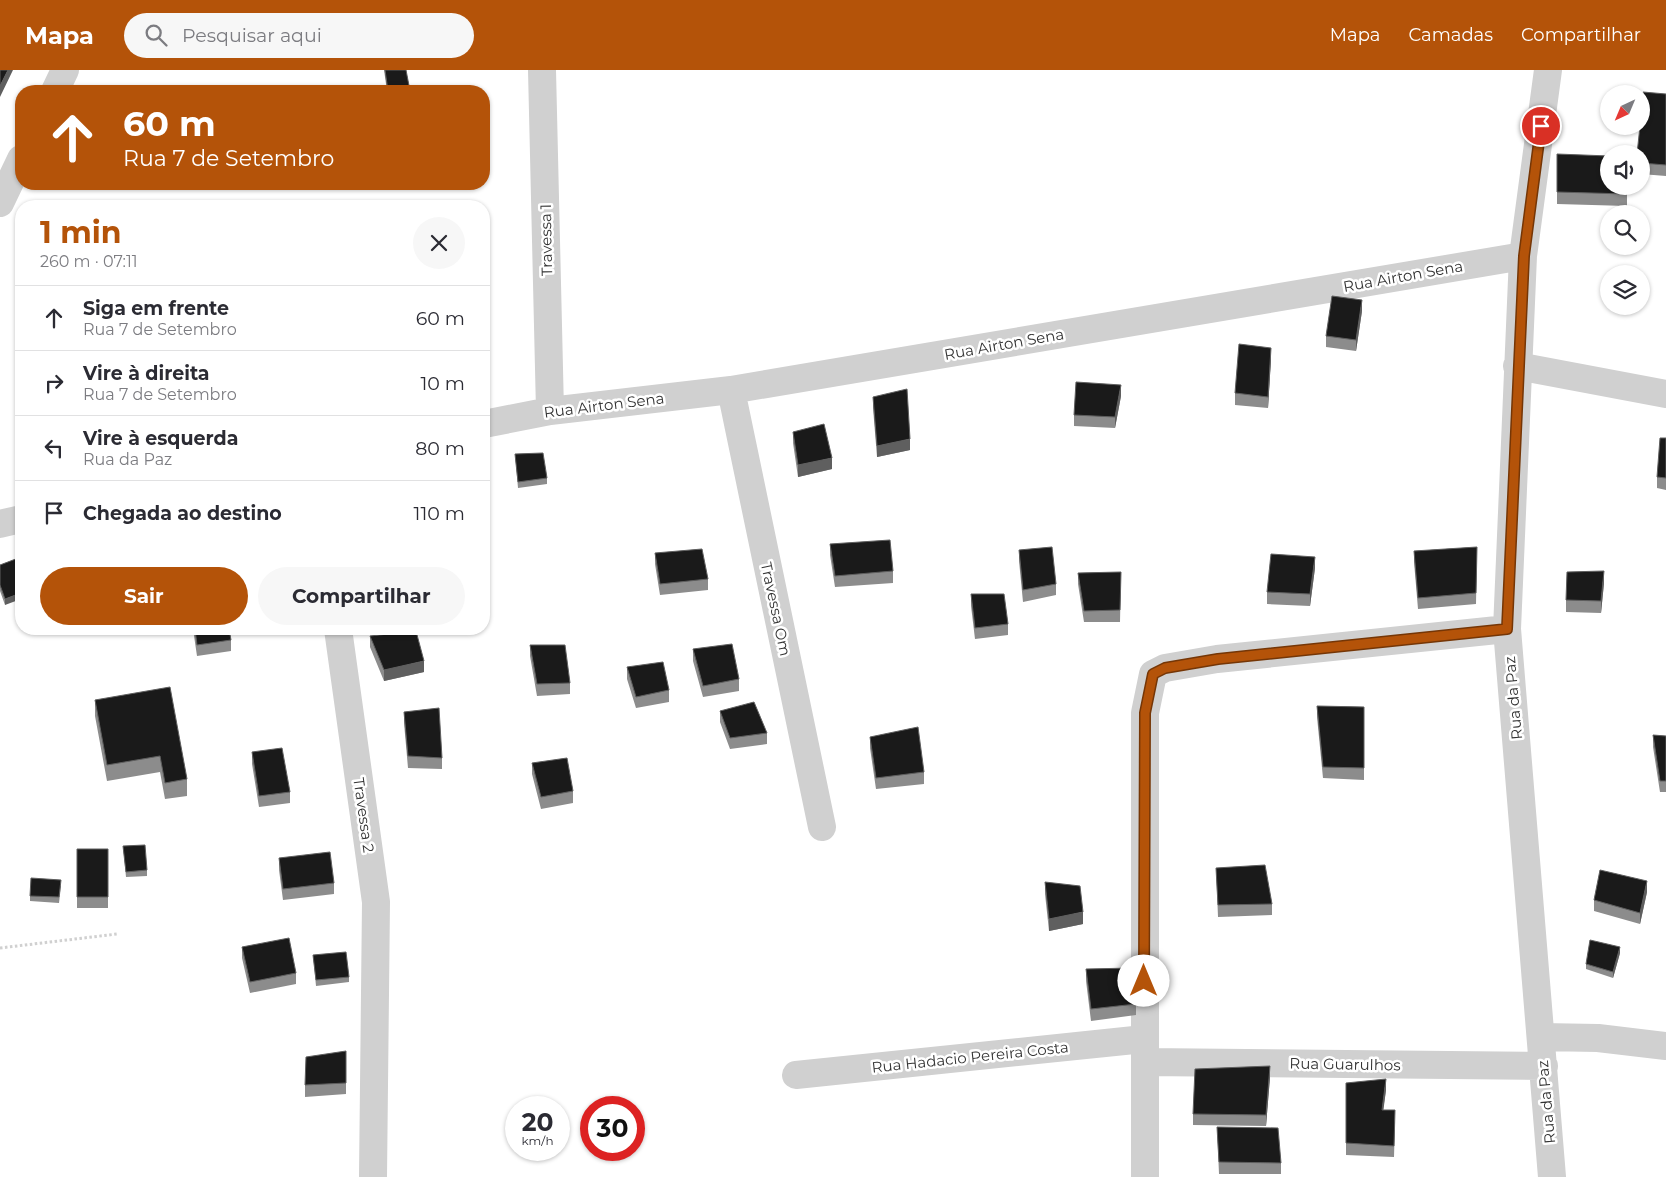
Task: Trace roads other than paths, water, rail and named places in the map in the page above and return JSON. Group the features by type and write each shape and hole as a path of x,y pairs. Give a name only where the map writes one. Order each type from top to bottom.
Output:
{"street":[{"path":"58,85 65,70"},
{"name":"Travessa 1","path":"542,70 550,411"},
{"name":"Rua da Paz","path":"1548,70 1524,256 1517,366 1507,629 1552,1177"},
{"path":"0,203 15,172"},
{"name":"Rua Airton Sena","path":"490,423 550,411 731,390 1524,256"},
{"path":"1517,366 1666,394"},
{"name":"Travessa Om","path":"731,390 822,828"},
{"path":"0,524 15,520"},
{"path":"1145,1177 1145,713 1151,677 1155,672 1165,668 1218,659 1507,629"},
{"name":"Travessa 2","path":"339,635 376,902 373,1177"},
{"path":"1541,1037 1598,1038 1666,1046"},
{"name":"Rua Guarulhos","path":"1145,1050 1544,1066"},
{"name":"Rua Hadacio Pereira Costa","path":"796,1075 1145,1050"}]}
